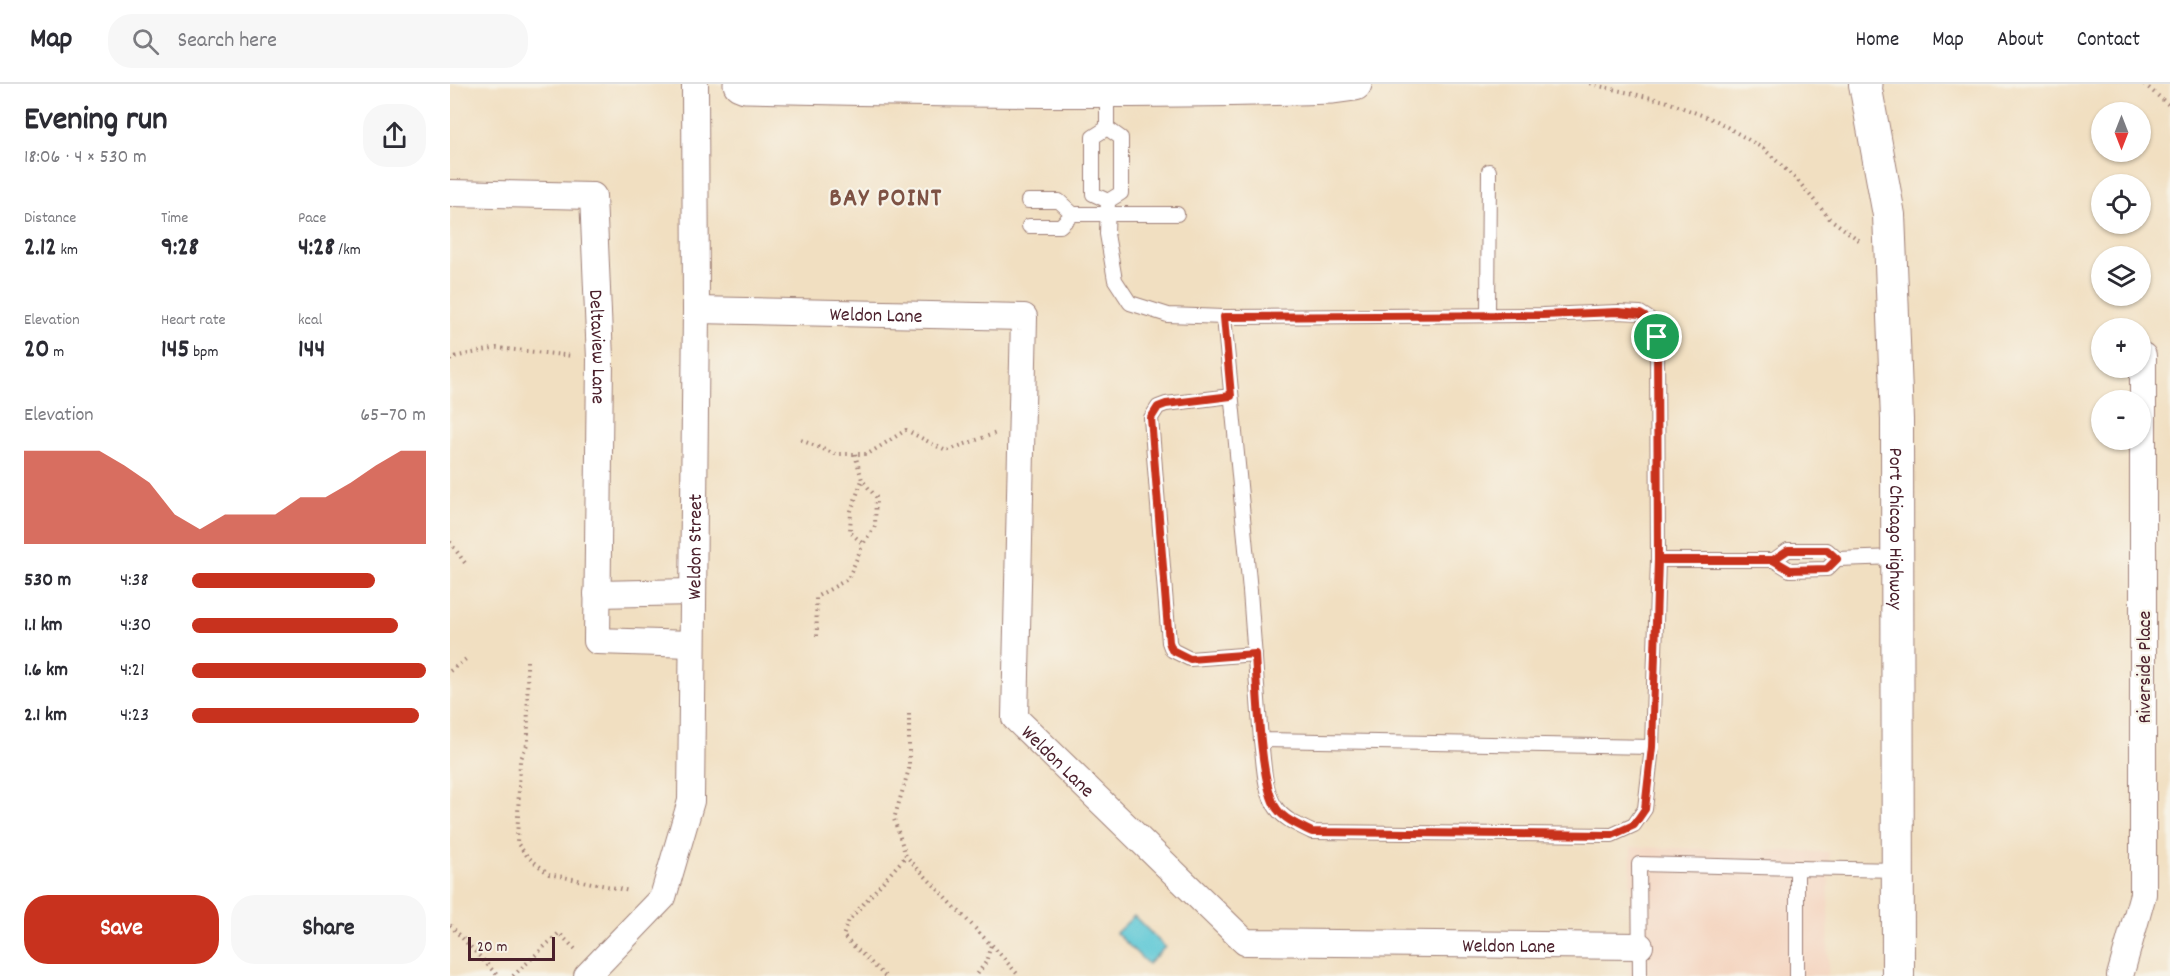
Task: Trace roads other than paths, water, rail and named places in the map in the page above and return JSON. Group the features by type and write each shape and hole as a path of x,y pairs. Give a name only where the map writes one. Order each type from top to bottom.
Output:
{"main road":[{"path":"740,84 745,86 951,91 1107,92 1333,87 1355,84"}],"street":[{"name":"Weldon Street","path":"591,972 663,897 691,801 696,310 694,84"},
{"name":"Port Chicago Highway","path":"1865,84 1889,215 1897,420 1898,976"},
{"name":"Deltaview Lane","path":"450,193 593,196 600,359 597,641 692,644"},
{"name":"Weldon Lane","path":"696,310 1024,317 1015,718 1245,942 1640,946"},
{"name":"Riverside Place","path":"2120,976 2143,894 2144,378"},
{"path":"597,594 693,592"}],"lane":[{"path":"1107,92 1107,128"},
{"path":"1107,128 1121,138 1121,193 1108,207 1107,234 1115,280 1130,303 1168,315 1224,317 1618,312 1640,314 1654,322 1657,337 1658,560 1652,747 1645,809 1634,825 1612,835 1312,832 1291,821 1277,810 1269,794 1261,740 1224,317"},
{"path":"1107,128 1094,137 1093,194 1108,207"},
{"path":"1488,315 1489,171"},
{"path":"1028,201 1059,201 1073,214"},
{"path":"1029,226 1060,226 1073,214 1108,207 1177,214"},
{"path":"1231,396 1166,404 1158,407 1151,418 1169,642 1172,650 1190,659 1255,654"},
{"path":"1773,560 1788,550 1827,550 1837,559"},
{"path":"1658,560 1773,560 1790,570 1827,569 1837,559 1897,557"},
{"path":"1261,740 1652,747"},
{"path":"1640,976 1639,864 1899,870"},
{"path":"1797,868 1797,976"}],"water":[{"path":"1134,916 1165,947 1148,964 1116,933"}],"district":[{"name":"BAY POINT","path":"886,196"}]}
